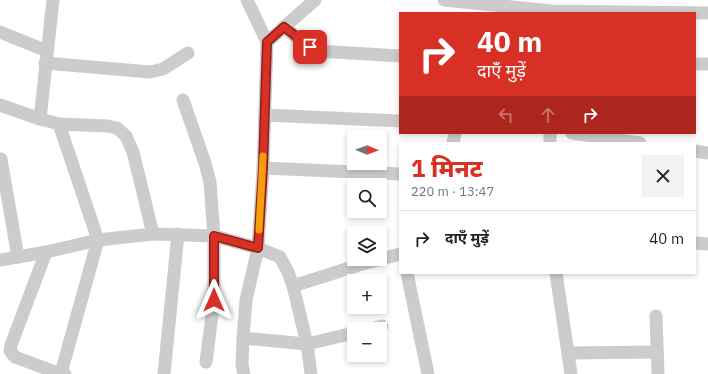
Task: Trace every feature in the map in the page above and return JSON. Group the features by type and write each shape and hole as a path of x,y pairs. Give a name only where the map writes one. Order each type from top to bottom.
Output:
{"street":[{"path":"40,119 52,0"},
{"path":"244,374 242,365 246,300 258,248 263,168 267,42 247,0"},
{"path":"267,42 315,0"},
{"path":"444,0 461,5 677,12"},
{"path":"696,13 708,13"},
{"path":"284,27 300,40 318,51 399,56"},
{"path":"0,32 46,57 150,72 163,69 188,53"},
{"path":"696,64 708,64"},
{"path":"183,100 210,182 214,236 214,300 206,362"},
{"path":"0,105 59,124 108,126 117,128 126,136 134,152 153,234"},
{"path":"265,116 399,122"},
{"path":"46,252 10,351 15,357 62,374 98,240 59,124"},
{"path":"579,134 633,142"},
{"path":"696,151 708,153"},
{"path":"1,159 18,257"},
{"path":"263,168 399,174"},
{"path":"0,260 46,252 98,240 153,234 214,236 258,248 280,257 288,272 293,286 307,344 311,374"},
{"path":"164,374 178,234"},
{"path":"696,243 708,244"},
{"path":"293,286 399,254"},
{"path":"407,274 428,374"},
{"path":"556,274 571,374"},
{"path":"656,316 658,374"},
{"path":"243,338 307,344 347,335"},
{"path":"568,353 657,352"}],"slow traffic":[{"path":"259,230 263,156"}],"route":[{"path":"214,300 214,236 258,248 263,168 267,42 284,27 310,47"}]}
